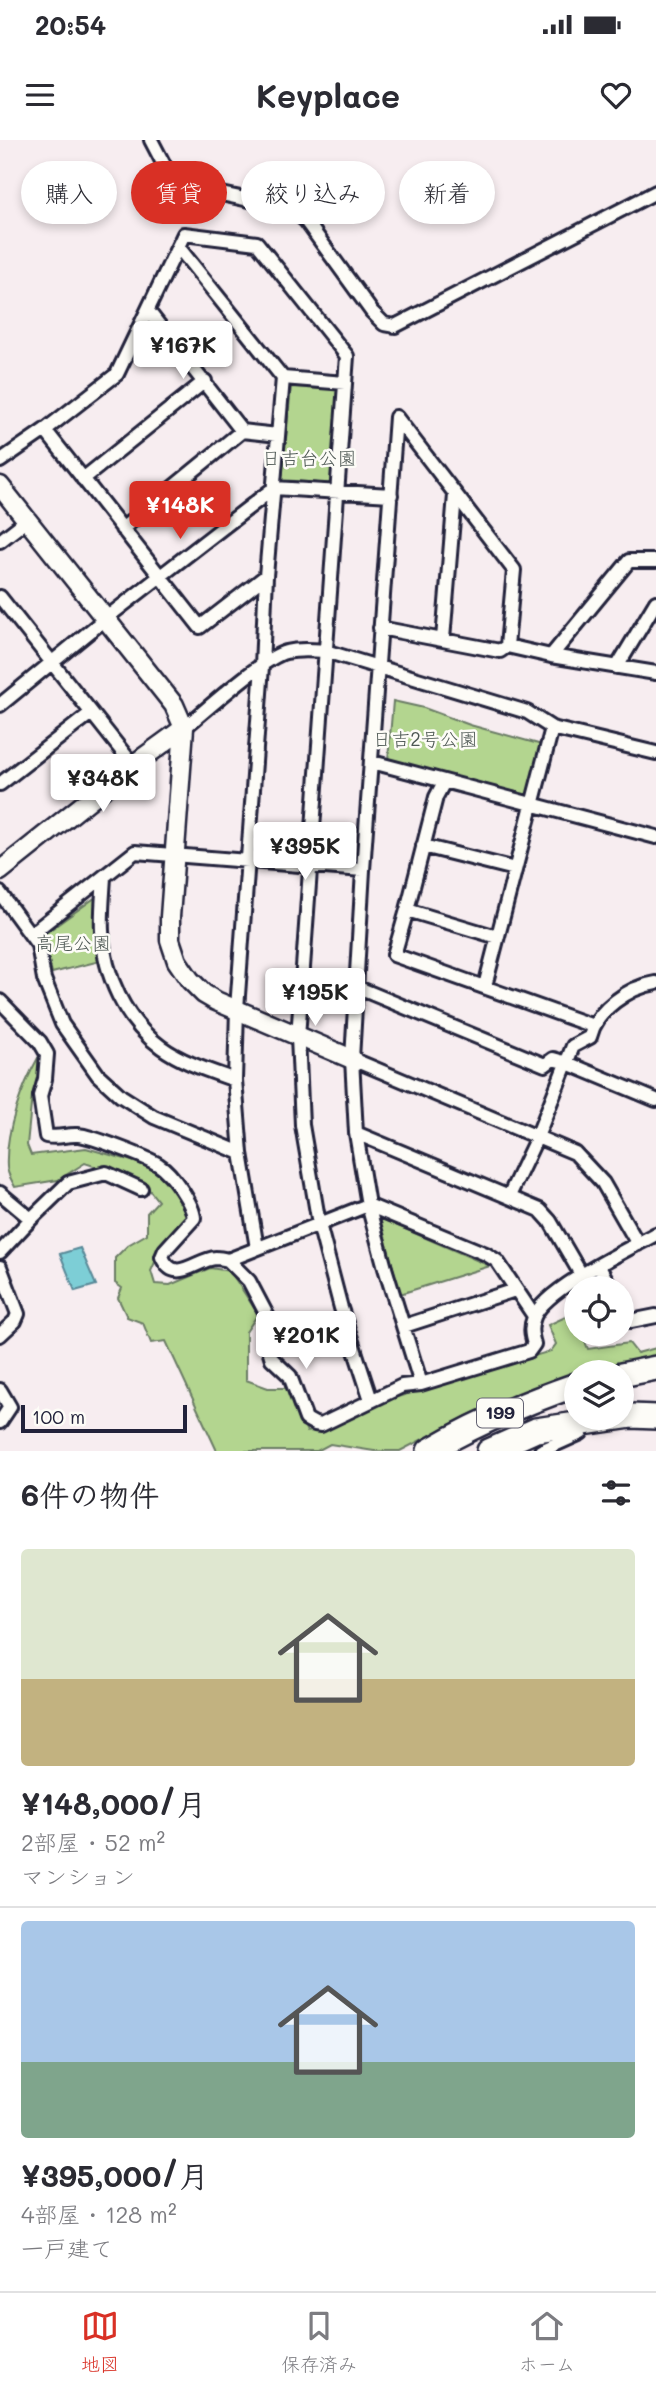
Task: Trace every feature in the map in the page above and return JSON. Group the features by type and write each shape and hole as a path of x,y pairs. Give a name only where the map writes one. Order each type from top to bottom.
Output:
{"highway":[{"path":"634,1372 656,1368"},
{"path":"634,1383 656,1379"},
{"name":"199","path":"429,1451 466,1429 526,1402 564,1389"},
{"path":"447,1451 564,1400"},
{"path":"634,1405 656,1401"},
{"path":"489,1451 631,1416 656,1417"},
{"path":"634,1420 656,1417"},
{"path":"634,1426 656,1426"},
{"name":"199","path":"538,1441 576,1430"},
{"path":"521,1451 579,1430"}],"street":[{"path":"151,140 174,184 292,209 306,221 372,313 384,324 395,326 656,192"},
{"path":"0,461 117,374 184,234 257,243 347,356 298,1037 302,1125 319,1224 341,1308 371,1400"},
{"path":"179,248 283,378 266,576 237,1009 235,1080 241,1153 257,1248"},
{"path":"148,311 242,431"},
{"path":"283,378 345,383"},
{"path":"83,479 205,382"},
{"path":"380,628 500,652 507,646 514,570 396,417 380,628 379,667 363,870 352,1059 356,1133 368,1205 421,1384"},
{"path":"45,430 200,626 266,576"},
{"path":"122,529 242,431 278,435"},
{"path":"0,486 174,705 184,728 170,940 177,961 190,980 216,1001 575,1153 603,1183 638,1244"},
{"path":"0,705 105,619 274,488 391,495"},
{"path":"443,639 455,495"},
{"path":"0,541 27,520"},
{"path":"551,656 629,561 656,561"},
{"path":"0,597 133,765"},
{"path":"617,667 655,606"},
{"path":"0,620 11,611"},
{"path":"507,646 656,673"},
{"path":"0,871 133,765 283,652 303,649 325,652 527,712 552,728 656,753"},
{"path":"0,784 91,713"},
{"path":"485,986 552,728"},
{"path":"372,762 656,837"},
{"path":"444,782 436,797 394,955 593,1026"},
{"path":"423,846 515,869"},
{"path":"31,934 135,852 363,870"},
{"path":"104,877 102,931 105,957 119,999 139,1026 161,1047 193,1065 235,1080"},
{"path":"0,893 38,945 44,979 62,1024 98,1075 121,1096 154,1116 241,1153"},
{"path":"407,910 497,937"},
{"path":"509,1196 537,1137 573,1046 590,1037 593,1026 621,997 632,990 655,985"},
{"path":"356,987 545,1065 553,1059 567,1063 656,1100"},
{"path":"0,1001 40,1042 47,1054 45,1079 40,1096 46,1136 59,1139 75,1134 92,1138 159,1164 170,1174 193,1210 194,1218 165,1250 162,1257 172,1270 184,1269 215,1258 228,1260 368,1205 497,1262 534,1316"},
{"path":"356,1133 541,1210 582,1276 656,1234"},
{"path":"0,1252 68,1183 106,1173 141,1189"},
{"path":"0,1193 31,1219"},
{"path":"228,1260 249,1281 271,1321 268,1346 272,1359 290,1376 306,1419 321,1425 402,1386 421,1384 529,1351 534,1344 530,1331 534,1316 548,1297 564,1287"},
{"path":"0,1267 18,1314 15,1321 0,1335"},
{"path":"599,1267 604,1276"},
{"path":"404,1326 515,1290"},
{"path":"634,1320 656,1316"},
{"path":"0,1390 10,1407 0,1422"}],"green space":[{"name":"日吉台公園","path":"291,387 337,389 332,484 282,480"},
{"name":"日吉2号公園","path":"393,701 542,745 527,795 388,760"},
{"name":"高尾公園","path":"96,897 96,932 100,961 52,973 43,935"},
{"path":"39,1056 39,1077 32,1095 27,1145 31,1155 86,1148 157,1168 167,1178 188,1214 187,1221 163,1244 151,1271 155,1284 170,1285 210,1268 230,1271 258,1314 246,1332 246,1380 268,1388 287,1388 307,1432 326,1429 384,1401 551,1351 556,1344 548,1325 564,1318 564,1346 587,1346 588,1349 631,1346 637,1353 656,1348 656,1359 634,1363 634,1360 564,1360 564,1379 473,1413 400,1451 374,1451 330,1444 317,1451 217,1451 166,1341 151,1343 143,1323 127,1317 118,1298 122,1288 115,1283 115,1258 128,1245 147,1234 147,1213 158,1201 143,1182 85,1163 58,1180 15,1187 7,1169 7,1153 12,1124"},
{"path":"380,1218 490,1266 400,1294"}],"water":[{"path":"80,1248 96,1285 75,1291 60,1254"}]}
